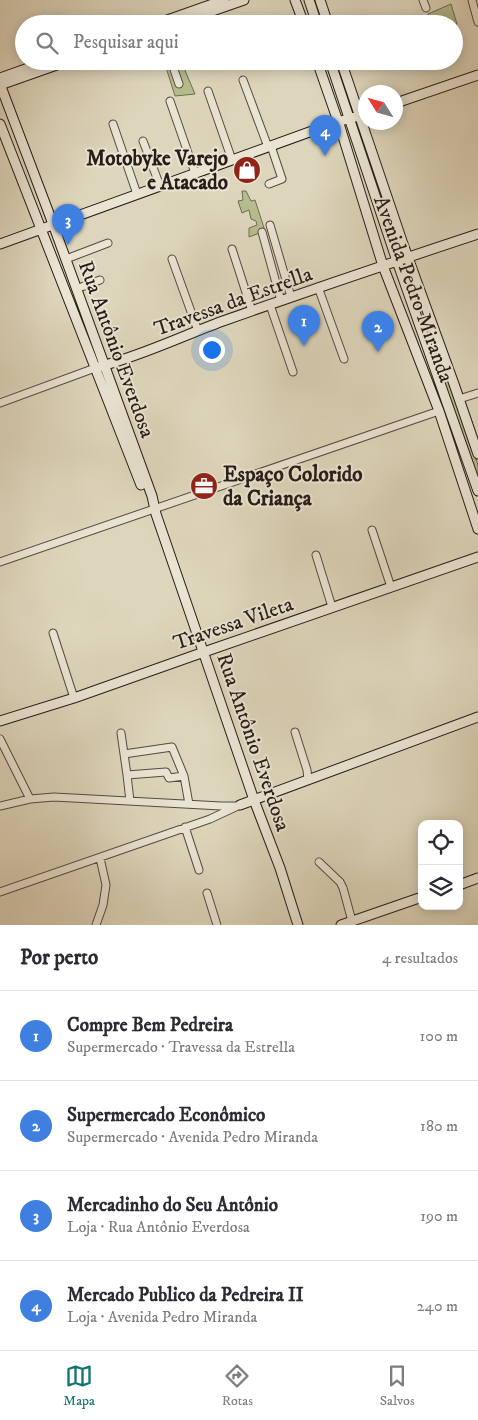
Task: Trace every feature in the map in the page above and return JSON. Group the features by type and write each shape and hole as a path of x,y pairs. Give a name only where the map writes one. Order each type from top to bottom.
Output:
{"street":[{"path":"182,15 224,0"},
{"path":"201,15 244,0"},
{"path":"295,0 301,15"},
{"path":"309,0 314,15"},
{"path":"320,0 325,15"},
{"path":"423,0 426,8"},
{"path":"472,0 478,22"},
{"path":"0,78 23,70"},
{"path":"0,85 42,70"},
{"path":"174,70 179,84"},
{"name":"Avenida Pedro Miranda","path":"320,70 383,266 439,411 478,529"},
{"name":"Avenida Pedro Miranda","path":"333,70 397,261 478,491"},
{"name":"Avenida Pedro Miranda","path":"345,70 358,103"},
{"path":"403,101 478,75"},
{"path":"243,80 282,179 269,184"},
{"name":"Rua Antônio Everdosa","path":"0,85 54,224 99,367"},
{"path":"208,91 232,160"},
{"path":"170,101 195,173"},
{"path":"0,244 269,146 358,116"},
{"name":"Rua Antônio Everdosa","path":"0,124 48,248 99,367 154,511 254,800 280,868 298,925"},
{"path":"114,124 137,194"},
{"name":"Avenida Pedro Miranda","path":"368,130 408,257 478,454"},
{"path":"142,141 160,186"},
{"path":"270,225 291,297"},
{"path":"262,232 281,301"},
{"name":"Travessa da Estrella","path":"0,402 198,332 270,304 478,234"},
{"path":"48,248 53,242 60,244"},
{"path":"66,259 108,243"},
{"path":"232,249 252,311"},
{"path":"172,259 198,332"},
{"path":"76,289 100,280"},
{"path":"318,288 344,359"},
{"path":"270,304 293,372"},
{"path":"459,399 478,392"},
{"path":"0,562 154,511 439,411"},
{"path":"372,530 392,587"},
{"path":"316,555 332,607"},
{"name":"Travessa Vileta","path":"0,722 478,557"},
{"path":"53,633 74,698"},
{"path":"0,892 210,819 254,800 478,717"},
{"path":"294,732 307,770 308,780"},
{"path":"121,733 130,801"},
{"path":"0,739 30,798"},
{"path":"124,754 172,747 184,776 189,804"},
{"path":"127,774 166,772 169,778 184,776"},
{"path":"0,806 30,798 68,797 240,806"},
{"path":"185,827 199,870"},
{"path":"96,925 103,905 106,885 100,858"},
{"path":"319,862 340,882 352,921"},
{"path":"463,883 478,878"},
{"path":"207,893 217,925"},
{"path":"341,925 418,898"}],"green space":[{"path":"451,4 454,15 428,15"},
{"path":"167,70 185,70 195,94 175,96"},
{"path":"242,191 246,191 251,201 255,200 265,231 249,237 249,228 257,225 256,221 251,219 249,210 242,213 238,201 243,200"},
{"path":"407,261 478,465 478,486 400,264"}],"place":[{"name":"Mercado Publico da Pedreira II","path":"325,156"},
{"name":"Motobyke Varejo e Atacado","path":"247,170"},
{"name":"Mercadinho do Seu Antônio","path":"68,245"},
{"name":"Compre Bem Pedreira","path":"304,346"},
{"name":"Supermercado Econômico","path":"378,352"},
{"name":"Espaço Colorido da Criança","path":"204,486"}]}
